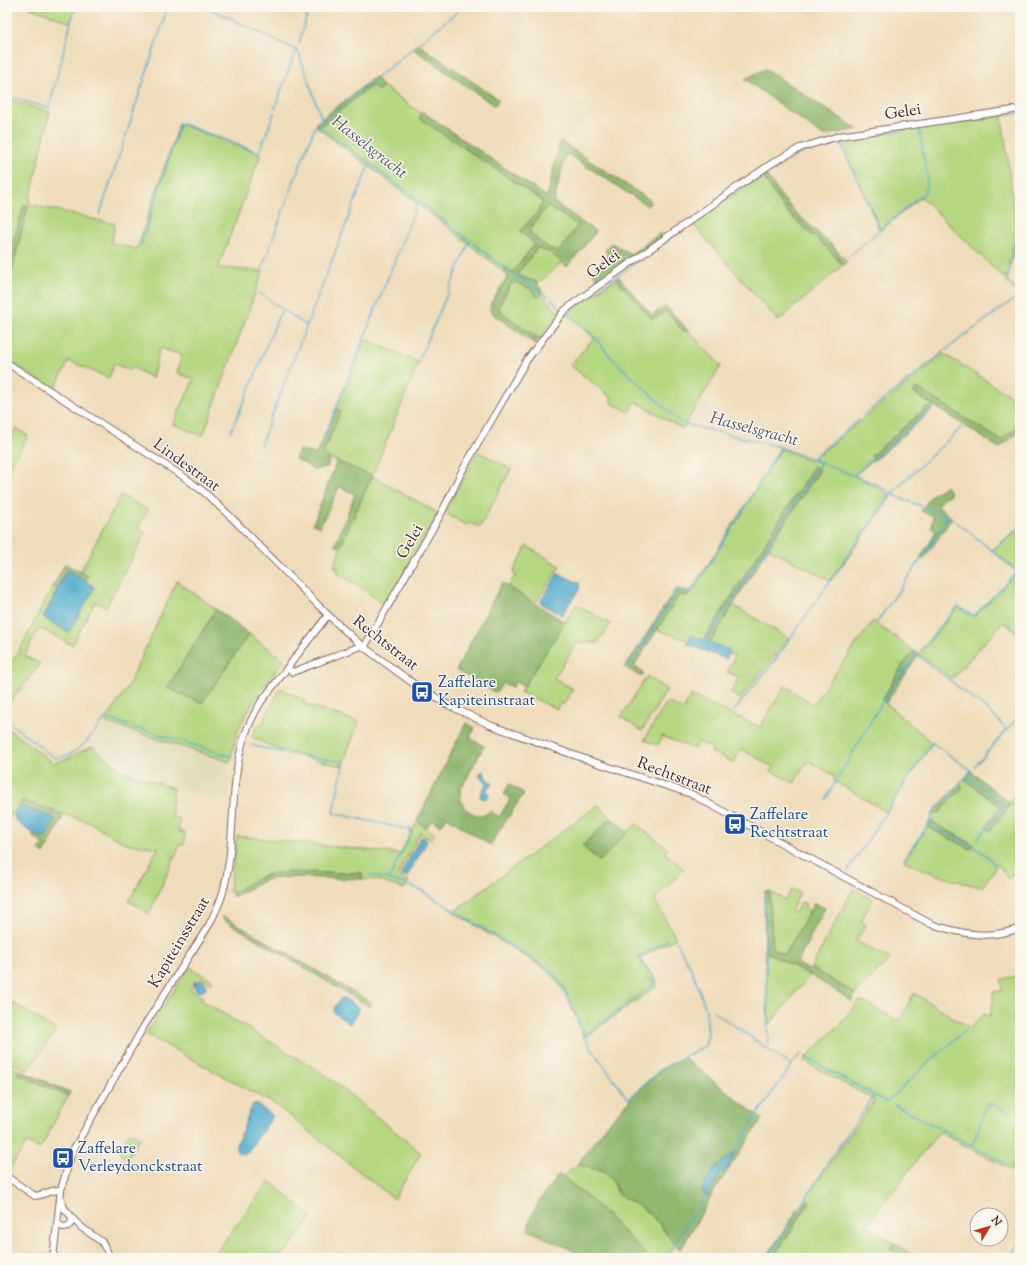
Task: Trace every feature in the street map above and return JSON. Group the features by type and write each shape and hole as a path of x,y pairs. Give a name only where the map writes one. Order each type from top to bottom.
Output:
{"street":[{"name":"Gelei","path":"362,646 366,644 404,580 441,514 462,471 526,361 564,311 740,185 774,162 800,148 839,136 1020,109"},
{"name":"Lindestraat","path":"7,363 184,477 204,492 328,615"},
{"name":"Rechtstraat","path":"328,615 362,646 414,684 448,705 490,725 584,759 691,794 930,924 953,931 974,935 998,934 1020,928"},
{"name":"Kapiteinsstraat","path":"59,1215 61,1193 72,1152 78,1139 144,1026 209,925 223,892 229,863 233,805 241,746 245,733 261,702 328,615"},
{"path":"287,668 293,672 362,646"},
{"path":"7,1177 35,1196 41,1196 51,1190 61,1193 64,1208 81,1227 102,1242 109,1258"},
{"path":"53,1258 58,1223 57,1220 59,1215 64,1212 70,1216 71,1223 56,1240"},
{"path":"58,1223 61,1226 66,1227 81,1227"}],"shaded area":[{"path":"105,722 230,762 228,802 173,788 122,771 92,747"}],"green space":[{"path":"29,7 75,7 71,23"},
{"path":"418,44 499,100 495,106 412,48"},
{"path":"765,69 857,129 823,136 745,79"},
{"path":"375,77 383,86 379,91 372,85 318,128 315,124"},
{"path":"372,85 379,91 383,86 422,114 420,118 540,199 542,203 537,213 520,231 535,243 513,272 505,267 503,271 318,128"},
{"path":"7,99 50,112 29,204 115,224 111,243 137,249 179,124 261,154 218,268 263,271 203,436 173,424 194,379 177,373 182,355 160,348 152,378 132,367 130,370 114,364 109,378 69,361 54,390 7,359 7,351 15,338 7,333 7,290 28,206 24,205 14,240 7,239"},
{"path":"423,112 547,197 560,141 651,201 648,206 566,153 554,202 596,232 567,267 550,252 537,248 517,275 536,282 541,289 541,294 539,297 536,296 531,289 515,282 505,293 499,307 501,312 539,339 535,344 493,314 490,310 491,303 508,276 503,271 505,267 513,272 535,244 520,231 537,213 542,203 540,199 419,118","holes":["547,206 578,225 558,253 538,241 529,230"]},
{"path":"1002,116 1017,231 1005,279 921,197 880,231 839,140"},
{"path":"765,173 781,196 796,213 834,247 847,262 843,265 827,248 787,212 762,175"},
{"path":"762,175 787,212 827,248 843,265 778,321 693,224"},
{"path":"24,205 28,206 7,290 7,273 14,246 7,244 7,239 14,240"},
{"path":"547,206 578,225 558,253 538,241 529,230"},
{"path":"660,233 663,237 599,282 593,273 604,265 601,260 608,255 605,250 611,243 631,254"},
{"path":"537,248 550,252 562,262 538,284 517,275"},
{"path":"619,277 652,315 666,306 688,330 685,332 666,311 652,319 616,279"},
{"path":"616,279 649,316 655,318 666,311 685,332 688,330 721,366 682,429 635,401 629,412 610,402 612,398 570,365 594,338 568,313"},
{"path":"515,282 531,289 539,297 541,294 559,313 539,339 501,312 499,307 511,284"},
{"path":"365,339 419,362 372,476 328,458 323,454 341,411 336,409"},
{"path":"944,354 1020,402 1020,426 1000,440 916,388 914,393 935,407 932,410 928,406 871,456 874,459 854,476 874,485 891,497 831,581 768,548 820,470 814,466 705,638 711,641 733,605 788,638 740,699 731,693 739,677 727,672 735,656 657,630 679,595 688,596 781,449 811,461"},
{"path":"916,387 1000,440 1020,426 1020,432 999,448 913,392"},
{"path":"928,406 932,410 875,460 871,456"},
{"path":"336,409 341,411 323,453 328,458 329,462 327,467 315,470 295,459 299,450 316,454"},
{"path":"16,428 28,436 7,472 7,440 9,441"},
{"path":"481,453 511,469 480,527 470,523 466,525 447,513 447,509 476,454"},
{"path":"337,461 372,476 340,547 335,545 355,494 339,487 320,527 313,524"},
{"path":"814,466 820,470 768,548 711,641 705,638"},
{"path":"372,476 438,513 385,606 362,588 337,573 338,568 334,567 340,547"},
{"path":"946,486 951,493 942,500 938,506 952,518 923,560 920,558 936,531 931,528 933,516 921,511 931,496"},
{"path":"121,495 148,510 138,528 145,533 106,607 95,602 72,645 39,628 25,656 40,664 7,706 7,672 9,669 7,667 18,653 53,586 57,589 44,617 67,632 70,630 94,589 93,586 85,581 88,576 80,572"},
{"path":"1020,528 1020,636 1003,622 952,679 919,654 958,607 974,617 1017,572 992,551"},
{"path":"527,546 560,566 535,604 508,587 516,574 513,572"},
{"path":"65,564 88,576 85,581 69,571 65,573 57,589 53,586"},
{"path":"177,581 216,609 167,688 202,703 249,634 284,660 257,697 245,717 236,737 230,762 105,722 128,686"},
{"path":"502,583 565,622 524,687 515,682 512,687 503,683 496,693 456,670"},
{"path":"676,589 690,591 687,596 679,595 634,666 644,673 641,677 625,667"},
{"path":"576,605 611,624 597,643 578,642 554,678 573,689 563,705 560,703 557,709 520,692"},
{"path":"216,609 249,634 202,703 167,688"},
{"path":"873,621 914,651 902,666 882,700 932,743 886,812 833,780 835,776 808,761 794,783 771,771 773,767 741,749 734,763 711,752 712,748 698,742 694,749 662,736 658,745 644,740 667,702 683,710 691,695 760,727 785,686 813,704"},
{"path":"914,651 919,654 886,703 882,700 902,666"},
{"path":"647,676 667,690 642,731 621,717"},
{"path":"280,688 305,701 304,704 359,722 342,766 281,751 252,737 258,725 261,726"},
{"path":"466,723 475,728 470,738 484,746 460,791 461,801 465,808 476,815 485,815 490,811 499,817 511,798 504,794 509,784 524,793 490,845 447,817 441,826 432,820 426,828 417,821"},
{"path":"7,728 54,763 69,758 92,747 122,771 173,788 172,818 179,818 179,832 185,832 184,845 180,845 149,914 129,901 158,848 129,844 117,839 91,823 22,801 7,821"},
{"path":"970,771 1011,804 990,831 985,827 1001,807 964,779"},
{"path":"964,779 1001,807 985,827 989,830 1011,804 1009,802 1020,790 1020,866 1008,879 998,864 982,887 942,876 904,861 927,827 971,849 973,844 930,821 934,811 937,814 963,787 960,784"},
{"path":"960,784 963,787 937,815 934,811"},
{"path":"22,800 64,815 44,854 39,850 43,844 32,836 33,834 43,838 54,819 26,808 17,807"},
{"path":"598,805 611,818 582,846 599,861 636,824 668,849 665,853 684,869 656,898 655,901 676,938 639,959 657,986 584,1038 573,1009 564,991 552,975 544,968 453,912"},
{"path":"611,818 628,832 600,861 582,846"},
{"path":"417,821 435,834 431,840 420,833 398,875 409,881 404,889 377,880 362,879 362,873 275,873 264,875 232,893 229,892 237,836 401,854"},
{"path":"930,821 974,845 971,849 927,827"},
{"path":"289,872 362,873 362,879 288,877 268,879 233,897 232,893 259,878 272,874"},
{"path":"792,889 800,893 791,911 795,913 801,902 806,904 804,908 810,911 785,955 773,949 770,891 785,900"},
{"path":"853,889 873,899 861,921 866,924 856,941 890,959 856,994 811,968"},
{"path":"765,891 770,891 773,949 785,955 814,903 825,908 797,963 809,970 811,968 856,994 852,1001 810,975 765,951"},
{"path":"223,916 372,1003 370,1007 222,919"},
{"path":"765,951 810,975 769,1025"},
{"path":"189,967 213,980 211,984 198,976 190,990 203,997 201,1000 327,1076 421,1153 394,1199 276,1105 146,1034"},
{"path":"1016,976 1020,985 1020,1173 1013,1171 939,1132 866,1226 894,1243 884,1258 773,1258 810,1202 805,1199 875,1100 803,1061 840,1024 860,1000 899,1021 914,993 970,1028 984,1014 990,1016 993,992 1002,991 1001,980"},
{"path":"7,999 56,1030 28,1070 7,1061"},
{"path":"683,1057 762,1119 716,1188 681,1249 674,1245 659,1223 642,1208 618,1194 613,1181 602,1170 593,1169 578,1164 614,1117 635,1095 657,1074"},
{"path":"8,1065 70,1093 19,1071 17,1074 68,1096 40,1149 27,1143 7,1173"},
{"path":"18,1071 70,1093 68,1096 17,1074"},
{"path":"130,1132 140,1138 127,1159 123,1157 119,1150"},
{"path":"578,1164 593,1169 602,1170 613,1181 618,1194 642,1208 659,1223 674,1245 666,1258 649,1258 599,1207 563,1177"},
{"path":"559,1174 599,1207 649,1258 590,1258 528,1230 529,1222 536,1207"},
{"path":"269,1181 312,1217 281,1258 212,1258"},
{"path":"805,1199 810,1201 773,1258 766,1257"},
{"path":"894,1243 917,1258 904,1258 890,1250"}],"water":[{"path":"67,571 93,586 94,589 68,632 46,619 44,616"},
{"path":"558,573 579,583 580,588 562,615 540,602"},
{"path":"691,635 730,650 726,659 687,644"},
{"path":"483,771 487,780 493,783 487,789 489,793 488,797 484,799 480,797 480,795 486,784 479,774"},
{"path":"22,807 53,817 54,821 45,837 43,838 31,832 15,819 15,813"},
{"path":"421,837 425,838 427,842 407,877 402,875 401,874"},
{"path":"198,980 202,980 206,986 202,992 198,992 194,988 194,984"},
{"path":"343,997 359,1008 350,1024 334,1013 336,1004"},
{"path":"253,1104 256,1104 272,1115 272,1118 244,1155 237,1152 236,1145"},
{"path":"735,1152 728,1168 719,1177 706,1197 703,1191 706,1181 715,1168"}],"waterway":[{"name":"Hasselsgracht","path":"7,96 49,108 75,7"},
{"path":"100,214 168,7"},
{"name":"Hasselsgracht","path":"207,7 298,51 322,120 320,124 324,130 367,161 514,275 537,288 548,297"},
{"path":"229,11 231,7"},
{"path":"299,44 309,7"},
{"path":"322,120 389,68 458,11"},
{"path":"275,108 296,50"},
{"path":"141,246 180,124 258,152 260,151 274,113"},
{"path":"993,116 1020,113"},
{"path":"262,268 315,127 320,124"},
{"path":"847,258 924,193 927,176 922,142 918,127"},
{"path":"567,313 576,305 763,173 810,149 822,145 910,128"},
{"path":"840,141 880,228"},
{"path":"260,446 369,165"},
{"path":"322,444 418,202"},
{"path":"1020,232 1018,232 1007,281 1020,295"},
{"path":"419,360 470,241"},
{"path":"1015,247 1020,252"},
{"path":"260,293 282,309"},
{"path":"863,416 960,339 1020,295"},
{"name":"Hasselsgracht","path":"551,299 561,309"},
{"path":"231,431 282,309 304,324 307,324"},
{"name":"Hasselsgracht","path":"566,313 591,333"},
{"name":"Hasselsgracht","path":"594,336 609,355 681,423 780,447 876,484 898,497 933,511"},
{"path":"854,475 932,407"},
{"path":"811,459 859,420"},
{"path":"892,494 962,427"},
{"path":"629,666 677,591 691,593 745,508 780,448"},
{"path":"774,535 820,464"},
{"path":"733,712 778,656 891,493"},
{"name":"Hasselsgracht","path":"937,512 953,519 1015,569"},
{"path":"877,622 923,556 948,516"},
{"path":"992,550 1020,527"},
{"path":"706,641 772,538"},
{"path":"921,650 956,608 959,607 973,616 975,615 1018,571"},
{"path":"1009,624 1020,634"},
{"path":"826,799 882,702 916,654 985,708 1007,731"},
{"path":"975,766 1020,715"},
{"path":"7,721 55,758 64,756 78,749 90,738 105,718 128,725"},
{"path":"133,727 154,733"},
{"path":"157,734 181,741"},
{"path":"184,742 233,757"},
{"path":"847,872 933,743 972,771 936,809 926,828 904,859"},
{"path":"251,745 275,751 344,762 333,813 411,830 410,833"},
{"path":"967,776 1006,806 978,838"},
{"path":"928,824 974,847 983,853 995,865"},
{"path":"389,879 409,836"},
{"path":"370,875 389,879 419,889 551,970 564,987 589,1045 628,1099 661,1069 705,1046 708,1033 706,1010 694,975 676,941"},
{"path":"765,894 768,1049"},
{"path":"585,1035 657,982 639,957 667,940"},
{"path":"713,1011 791,1065 801,1054"},
{"path":"805,1057 887,1102 929,1062 966,1030"},
{"path":"734,1153 755,1118 791,1065"},
{"path":"767,1258 827,1164 874,1096"},
{"path":"972,1146 988,1103 1013,1114"},
{"path":"895,1105 1005,1163"},
{"path":"1011,1165 1020,1169"},
{"path":"666,1258 706,1196"},
{"path":"1010,1258 1020,1241"}],"place":[{"name":"Zaffelare Kapiteinstraat","path":"422,692"},
{"name":"Zaffelare Rechtstraat","path":"735,824"},
{"name":"Zaffelare Verleydonckstraat","path":"63,1158"}]}
